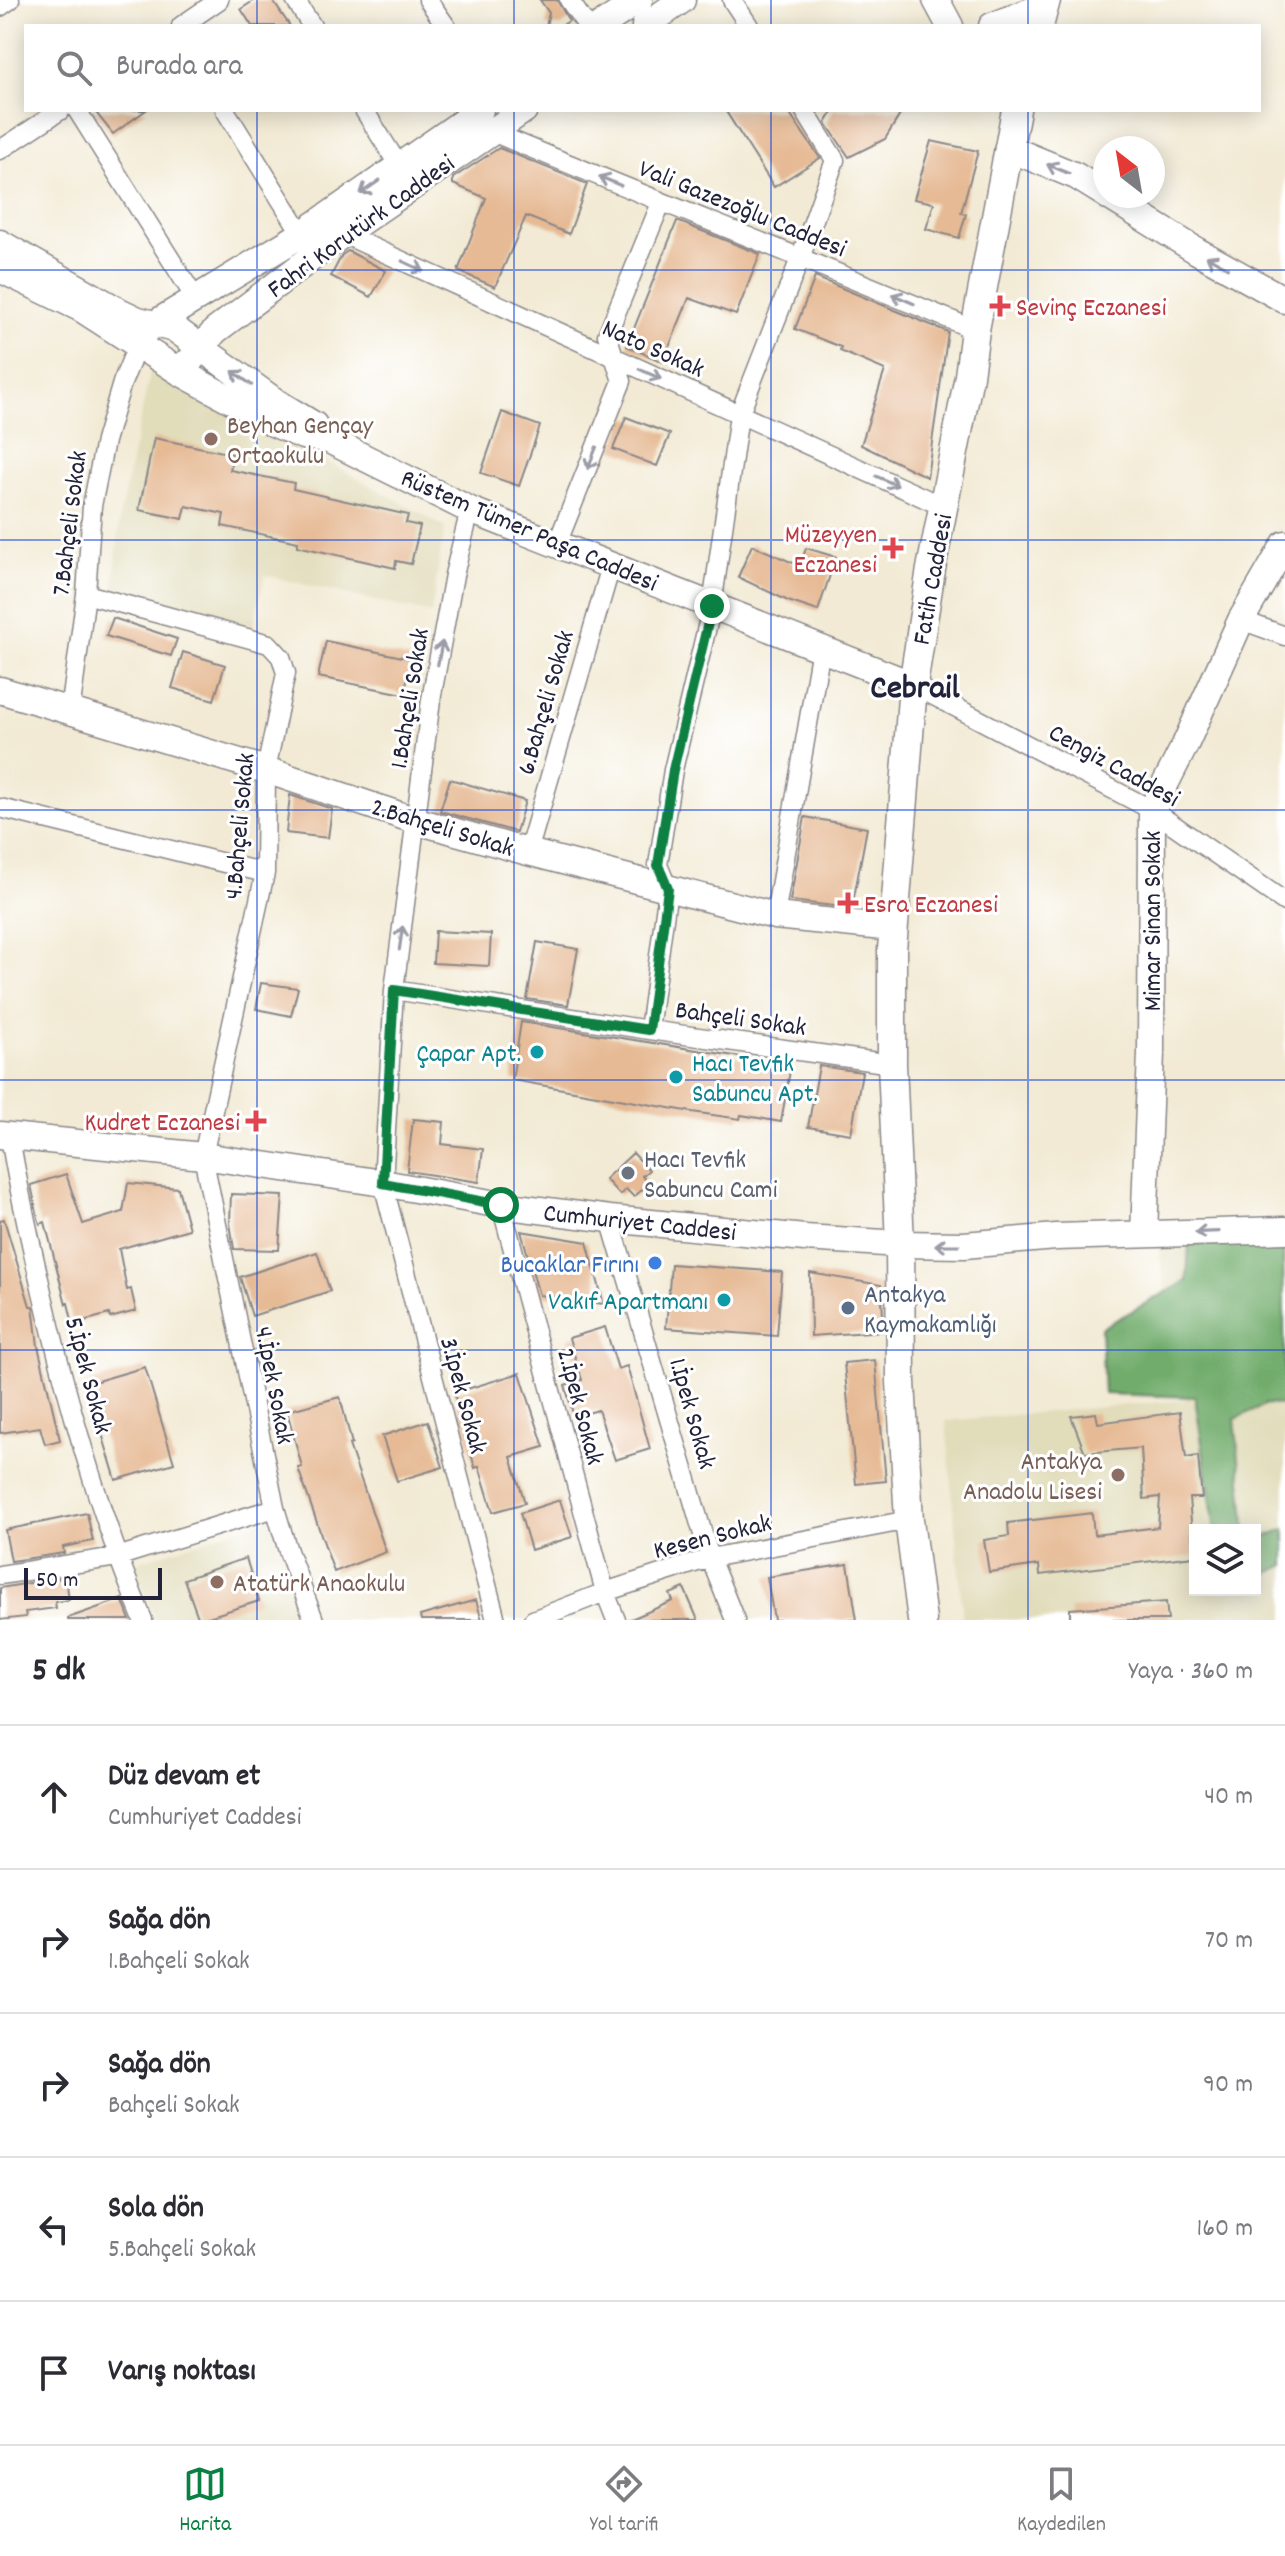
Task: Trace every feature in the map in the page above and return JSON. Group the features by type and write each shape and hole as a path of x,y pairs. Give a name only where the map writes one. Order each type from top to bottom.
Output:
{"main road":[{"name":"Fatih Caddesi","path":"922,1620 909,1520 901,1382 900,1244 892,1064 893,928 913,685 1016,112"}],"street":[{"path":"0,7 10,0"},
{"path":"186,14 219,0"},
{"path":"295,0 311,24"},
{"path":"428,0 445,24"},
{"path":"569,0 586,24"},
{"path":"603,24 639,0"},
{"path":"648,24 682,0"},
{"path":"732,0 748,24"},
{"path":"999,24 1043,11"},
{"path":"0,150 58,112"},
{"path":"78,112 195,298"},
{"path":"226,112 302,234"},
{"path":"365,112 399,166"},
{"name":"Fahri Korutürk Caddesi","path":"137,346 144,332 156,323 302,234 399,166 486,121 517,112"},
{"path":"649,1030 668,889 658,865 660,849 673,770 712,606 739,415 835,160 805,112"},
{"name":"Fahri Korutürk Caddesi","path":"175,369 189,362 215,331 486,121"},
{"name":"Vali Gazezoğlu Caddesi","path":"486,121 661,203 801,256 975,330"},
{"path":"1008,148 1076,176 1093,187"},
{"path":"557,544 622,381 607,335 661,203"},
{"path":"1127,208 1285,300"},
{"name":"Nato Sokak","path":"343,234 944,507"},
{"name":"Rüstem Tümer Paşa Caddesi","path":"0,243 117,310 138,320 175,329 276,402 315,426 327,439"},
{"name":"Rüstem Tümer Paşa Caddesi","path":"0,269 82,309 175,369 275,424 303,436 327,439 470,510 913,685"},
{"name":"7.Bahçeli Sokak","path":"70,712 86,594 92,506 102,454 122,383 137,346"},
{"name":"1.Bahçeli Sokak","path":"383,1183 394,990 431,700 454,575 470,510"},
{"name":"Mimar Sinan Sokak","path":"1144,1234 1151,1053 1152,810 1241,620 1285,544"},
{"name":"6.Bahçeli Sokak","path":"528,852 611,566"},
{"name":"4.Bahçeli Sokak","path":"86,594 269,644 281,657 286,673 266,770 265,873 203,1156"},
{"path":"1241,620 1285,636"},
{"path":"775,916 821,648"},
{"name":"Cengiz Caddesi","path":"913,685 1152,810 1285,902"},
{"name":"2.Bahçeli Sokak","path":"0,690 266,770 417,821 528,852 775,916 893,928"},
{"path":"0,808 265,873"},
{"name":"Bahçeli Sokak","path":"394,990 892,1064"},
{"name":"Cumhuriyet Caddesi","path":"5,1135 203,1156 383,1183 501,1205 805,1238 964,1245 1056,1237 1285,1230"},
{"name":"5.İpek Sokak","path":"5,1135 77,1434 117,1557 143,1620"},
{"name":"4.İpek Sokak","path":"203,1156 275,1508 314,1620"},
{"name":"3.İpek Sokak","path":"383,1183 496,1620"},
{"name":"2.İpek Sokak","path":"501,1205 605,1592 616,1620"},
{"name":"1.İpek Sokak","path":"610,1219 710,1558 735,1620"},
{"path":"0,1575 117,1557 275,1508"},
{"name":"Kesen Sokak","path":"533,1620 605,1592 710,1558 909,1520"}],"shaded area":[{"name":"Beyhan Gençay Ortaokulu","path":"152,365 445,527 431,614 265,575 253,627 114,590 120,513"},
{"name":"Antakya Anadolu Lisesi","path":"1285,1243 1285,1620 963,1620 946,1421 1185,1400 1158,1247"},
{"name":"Atatürk Anaokulu","path":"269,1518 310,1620 155,1620 134,1563"}],"green space":[{"path":"1283,1242 1285,1405 1266,1404 1235,1419 1245,1524 1214,1524 1195,1397 1104,1394 1101,1328 1187,1281 1189,1244"},
{"path":"1285,1529 1285,1565 1261,1577 1261,1539"}],"building":[{"path":"255,0 272,0 289,24 251,24 241,9"},
{"path":"540,0 557,0 569,21 546,24 549,13"},
{"path":"96,112 143,112 113,134"},
{"path":"726,112 788,112 820,158 774,187"},
{"path":"833,112 902,112 885,139 849,157 826,123"},
{"path":"931,141 978,151 961,213 966,214 959,238 926,229 934,203 914,199"},
{"path":"499,148 587,184 569,234 526,216 495,287 458,271 486,198 453,184 453,178"},
{"path":"677,221 760,254 736,315 689,298 663,362 627,346"},
{"path":"348,251 386,271 371,297 331,276 342,255"},
{"path":"815,277 948,332 927,477 861,445 885,370 840,351 841,347 795,329"},
{"path":"502,412 540,426 519,486 481,473"},
{"path":"626,417 670,434 657,466 613,449"},
{"path":"154,438 233,454 230,470 294,483 293,489 408,515 406,523 420,526 411,564 396,561 395,568 297,546 298,542 222,526 224,514 186,506 183,519 139,510"},
{"path":"752,545 800,566 806,548 836,557 818,611 788,601 738,577"},
{"path":"113,618 177,639 171,656 106,636"},
{"path":"326,641 412,659 404,694 318,677"},
{"path":"183,652 225,665 214,700 172,688"},
{"path":"450,779 525,801 516,832 440,811"},
{"path":"290,795 332,809 328,838 286,833"},
{"path":"805,817 867,828 852,908 790,901"},
{"path":"435,931 491,934 489,966 433,963"},
{"path":"537,942 578,949 568,1005 527,999"},
{"path":"261,983 298,988 291,1016 256,1009"},
{"path":"521,1022 791,1065 781,1122 741,1115 740,1119 692,1112 512,1080"},
{"path":"819,1066 862,1072 851,1134 808,1127"},
{"path":"413,1119 444,1122 442,1144 483,1149 479,1182 407,1171"},
{"name":"Hacı Tevfik Sabuncu Cami","path":"633,1153 649,1170 642,1176 648,1184 634,1197 626,1189 620,1195 605,1179"},
{"path":"66,1174 83,1224 123,1212 128,1183 178,1188 189,1229 119,1249 127,1290 131,1289 136,1311 110,1318 109,1314 73,1324 45,1222 40,1224 38,1218 31,1185"},
{"path":"231,1194 283,1196 279,1250 234,1249 230,1223"},
{"path":"4,1219 30,1306 33,1306 38,1346 60,1440 45,1444 40,1427 0,1433 0,1220"},
{"path":"521,1231 587,1242 604,1304 539,1295"},
{"path":"317,1252 330,1291 252,1316 240,1277"},
{"name":"Vakıf Apartmanı","path":"671,1264 782,1272 777,1336 666,1328"},
{"name":"Antakya Kaymakamlığı","path":"810,1273 881,1285 884,1331 811,1336"},
{"path":"605,1327 618,1369 627,1366 650,1449 615,1460 598,1410 574,1417 565,1385 582,1380 569,1338"},
{"path":"875,1360 886,1481 856,1484 844,1363"},
{"path":"145,1367 174,1463 116,1480 87,1384"},
{"path":"520,1373 544,1447 511,1457 525,1503 493,1512 479,1466 475,1468 454,1393"},
{"path":"340,1397 352,1444 349,1445 386,1552 334,1572 298,1468 302,1467 287,1411"},
{"path":"1180,1412 1186,1458 1198,1456 1202,1498 1189,1498 1189,1557 1040,1575 1039,1565 989,1572 984,1540 1009,1536 1008,1523 1092,1513 1094,1535 1158,1527 1160,1497 1144,1499 1141,1448 1085,1453 1071,1416 1096,1413 1098,1423"},
{"path":"428,1421 443,1467 397,1481 382,1436"},
{"path":"560,1500 572,1537 531,1550 520,1513"},
{"path":"87,1513 93,1541 63,1547 64,1553 11,1561 5,1530"},
{"path":"246,1558 259,1601 199,1620 184,1579"},
{"path":"848,1564 857,1620 774,1620 767,1577"},
{"path":"66,1577 69,1600 55,1602 56,1608 25,1612 26,1617 0,1620 0,1588"},
{"path":"684,1588 698,1620 629,1620 673,1601 670,1594"},
{"path":"122,1599 130,1620 68,1620 68,1618"},
{"path":"476,1600 482,1620 421,1620 420,1616"},
{"path":"1166,1602 1168,1620 1070,1620 1070,1609"}],"place":[{"name":"Sevinç Eczanesi","path":"1000,306"},
{"name":"Beyhan Gençay Ortaokulu","path":"211,439"},
{"name":"Müzeyyen Eczanesi","path":"893,548"},
{"name":"Esra Eczanesi","path":"848,903"},
{"name":"Çapar Apt.","path":"537,1052"},
{"name":"Hacı Tevfik Sabuncu Apt.","path":"676,1077"},
{"name":"Kudret Eczanesi","path":"256,1121"},
{"name":"Hacı Tevfik Sabuncu Cami","path":"628,1173"},
{"name":"Bucaklar Fırını","path":"655,1263"},
{"name":"Vakıf Apartmanı","path":"724,1300"},
{"name":"Antakya Kaymakamlığı","path":"848,1308"},
{"name":"Antakya Anadolu Lisesi","path":"1118,1475"},
{"name":"Atatürk Anaokulu","path":"217,1582"}],"district":[{"name":"Cebrail","path":"915,685"}],"route":[{"path":"501,1205 383,1183 394,990 649,1030 668,889 658,865 673,770 712,606"}]}
